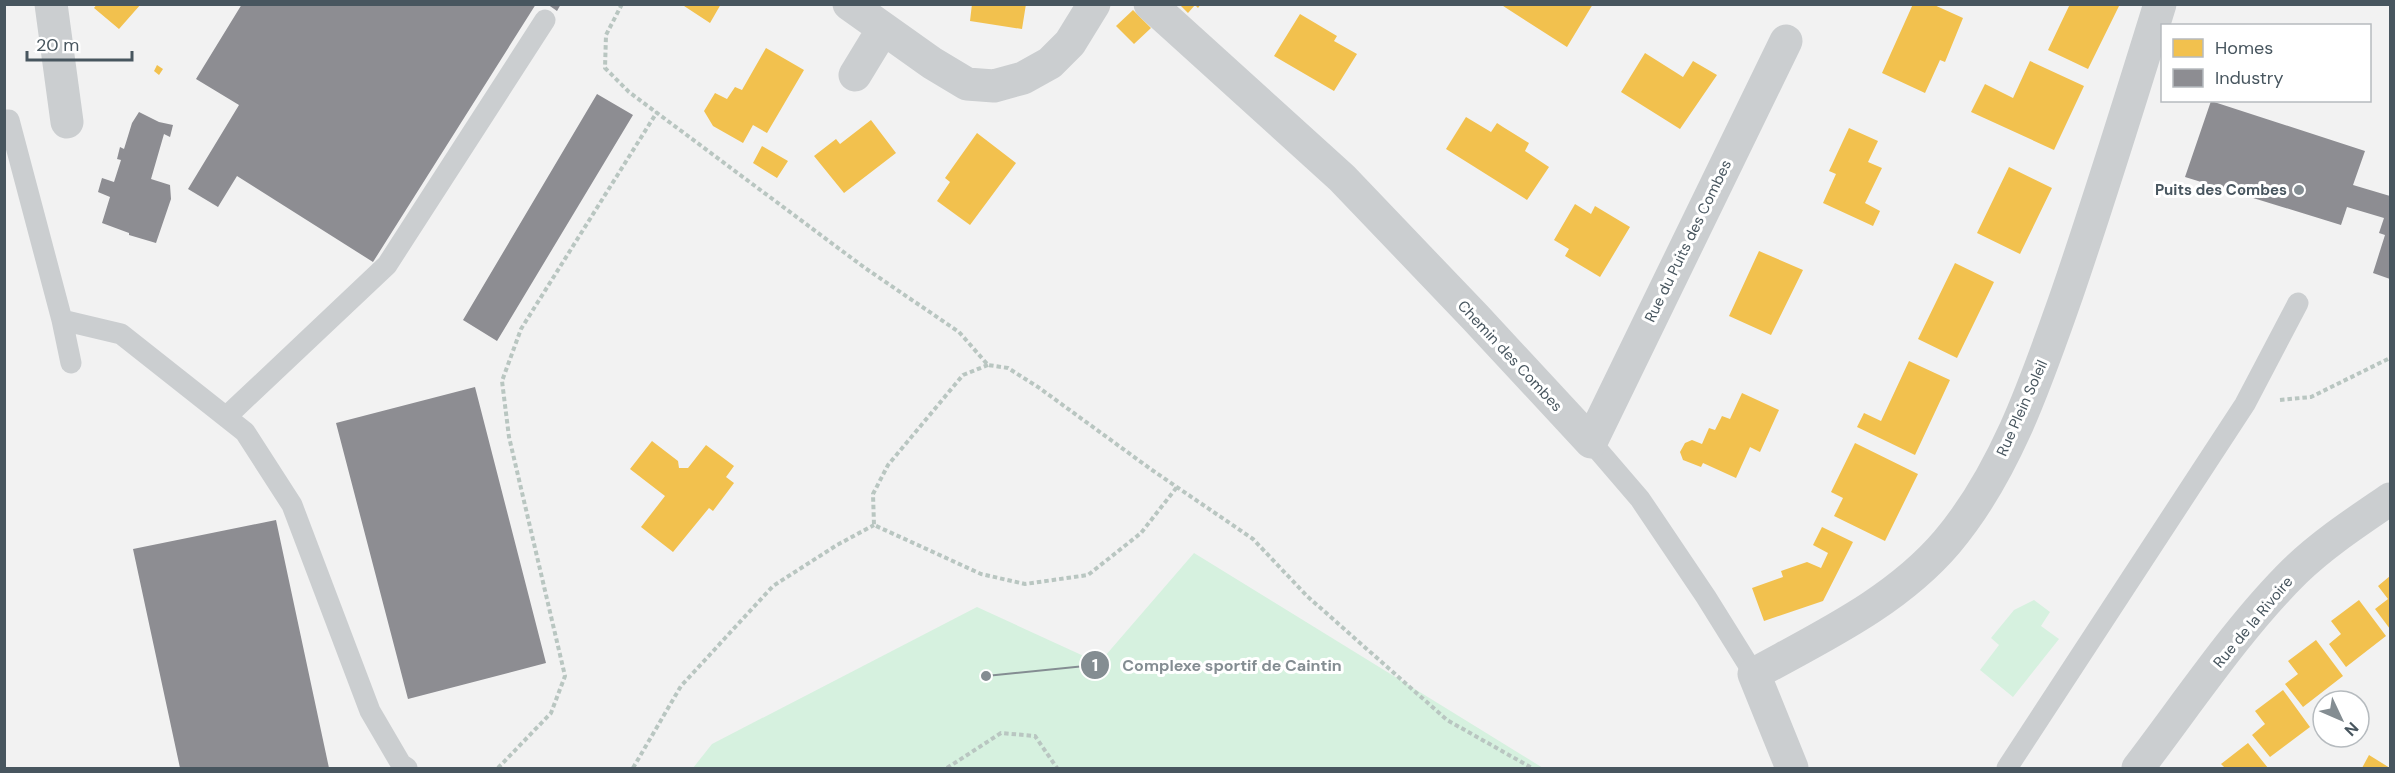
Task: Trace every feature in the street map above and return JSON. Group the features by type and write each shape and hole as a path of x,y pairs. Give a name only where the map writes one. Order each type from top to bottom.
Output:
{"street":[{"path":"51,4 67,122"},
{"path":"849,4 932,63 967,84 994,86 1023,78 1050,63 1070,43 1094,4"},
{"name":"Chemin des Combes","path":"1150,4 1342,178 1591,442"},
{"name":"Rue Plein Soleil","path":"1754,674 1845,624 1899,588 1947,542 1985,490 2035,386 2090,227 2160,4"},
{"path":"855,75 883,29"},
{"name":"Rue du Puits des Combes","path":"1591,442 1786,41"},
{"name":"Rue de la Rivoire","path":"2138,768 2247,625 2296,571 2344,531 2391,499"},
{"name":"Chemin des Combes","path":"1754,674 1792,768"}],"lane":[{"path":"226,417 387,265 545,20"},
{"path":"4,120 9,120 62,320 71,363"},
{"path":"2007,768 2246,404 2298,303"},
{"path":"62,320 121,334 245,432 292,506 370,711 401,764 407,768"},
{"name":"Chemin des Combes","path":"1591,442 1640,499 1706,597 1754,674"}],"path":[{"path":"622,4 606,35 604,68 629,92 865,267 959,332 988,365"},
{"path":"498,768 551,713 565,676 509,437 502,381 521,329 657,112"},
{"path":"2246,404 2311,397 2391,358"},
{"path":"874,525 873,494 888,465 963,375 988,365 1008,368 1253,539 1307,596 1447,720 1532,768"},
{"path":"874,525 981,574 1025,584 1088,575 1141,533 1177,487"},
{"path":"633,768 681,686 773,586 837,544 874,525"},
{"path":"947,768 1001,733 1035,736 1058,768"}],"green space":[{"path":"1194,553 1543,768 693,768 712,744 977,607 1099,663"},
{"path":"2034,600 2050,612 2041,626 2059,639 2013,697 1980,670 1999,645 1991,638 2014,610"}],"building: Homes":[{"path":"97,4 141,4 119,29 94,8"},
{"path":"681,4 721,4 710,23"},
{"path":"972,4 1026,4 1022,29 970,21"},
{"path":"1179,4 1201,4 1198,8 1195,5 1188,13"},
{"path":"1500,4 1593,4 1567,47"},
{"path":"1913,4 1932,4 1963,18 1945,62 1940,60 1925,93 1882,73"},
{"path":"2070,4 2120,4 2088,69 2048,50"},
{"path":"1133,10 1151,28 1134,44 1116,26"},
{"path":"1300,14 1337,36 1334,41 1357,54 1334,91 1274,56"},
{"path":"766,48 804,70 767,133 753,125 743,143 713,126 704,111 715,93 727,99 735,87 742,90"},
{"path":"1645,53 1683,77 1693,61 1717,75 1680,129 1621,92"},
{"path":"2030,61 2084,86 2054,150 1971,112 1985,84 2013,98"},
{"path":"157,65 163,69 159,75 154,71"},
{"path":"1466,117 1491,132 1497,123 1529,143 1525,151 1549,167 1527,200 1446,149"},
{"path":"871,120 896,153 844,193 814,156 836,139 840,144"},
{"path":"1849,128 1878,141 1868,162 1882,168 1865,203 1880,211 1873,226 1823,203 1836,174 1829,171"},
{"path":"977,133 1016,163 970,225 937,201 950,182 945,178"},
{"path":"762,146 788,161 777,178 753,163"},
{"path":"2009,167 2052,188 2020,254 1977,233"},
{"path":"1575,204 1591,214 1595,206 1630,227 1600,277 1565,256 1569,249 1554,240"},
{"path":"1759,251 1803,270 1771,335 1729,316"},
{"path":"1955,263 1994,282 1957,358 1918,339"},
{"path":"1909,361 1950,380 1915,455 1857,427 1864,413 1881,421"},
{"path":"1742,393 1779,410 1760,452 1750,447 1736,478 1703,463 1701,467 1683,460 1680,452 1685,443 1692,440 1702,444 1709,428 1715,430 1722,416 1730,419"},
{"path":"652,441 678,461 679,468 688,468 706,445 734,466 726,477 734,483 713,511 709,508 673,552 641,527 665,496 630,469"},
{"path":"1855,443 1918,474 1885,541 1834,516 1843,498 1831,492"},
{"path":"1822,527 1853,542 1823,601 1764,621 1752,588 1783,577 1781,571 1807,562 1821,568 1828,553 1813,545"},
{"path":"2390,576 2390,629 2375,609 2388,599 2378,586"},
{"path":"2359,600 2386,636 2346,667 2329,644 2341,634 2331,621"},
{"path":"2316,640 2343,676 2326,689 2311,689 2311,701 2303,707 2285,684 2298,674 2288,661"},
{"path":"2283,690 2310,727 2270,757 2252,735 2265,724 2255,711"},
{"path":"2248,743 2268,768 2225,768 2221,764"},
{"path":"2369,755 2390,768 2362,768"}],"building: Industry":[{"path":"242,4 536,4 373,262 237,176 218,207 188,189 239,105 196,79"},
{"path":"547,4 561,4 557,11"},
{"path":"597,94 633,115 497,341 463,320"},
{"name":"Puits des Combes","path":"2211,102 2365,151 2353,185 2390,196 2390,279 2373,273 2385,235 2379,233 2384,218 2347,207 2341,225 2185,177"},
{"path":"139,112 159,122 173,125 170,137 164,134 151,179 170,185 171,199 156,243 129,235 129,233 102,223 110,197 98,192 102,178 114,182 121,160 117,159 120,147 124,149 132,123"},
{"path":"475,387 546,663 408,699 336,423"},
{"path":"276,520 329,768 180,768 133,549"}],"place":[{"name":"Puits des Combes","path":"2299,190"},
{"name":"Complexe sportif de Caintin","path":"986,676"}]}
